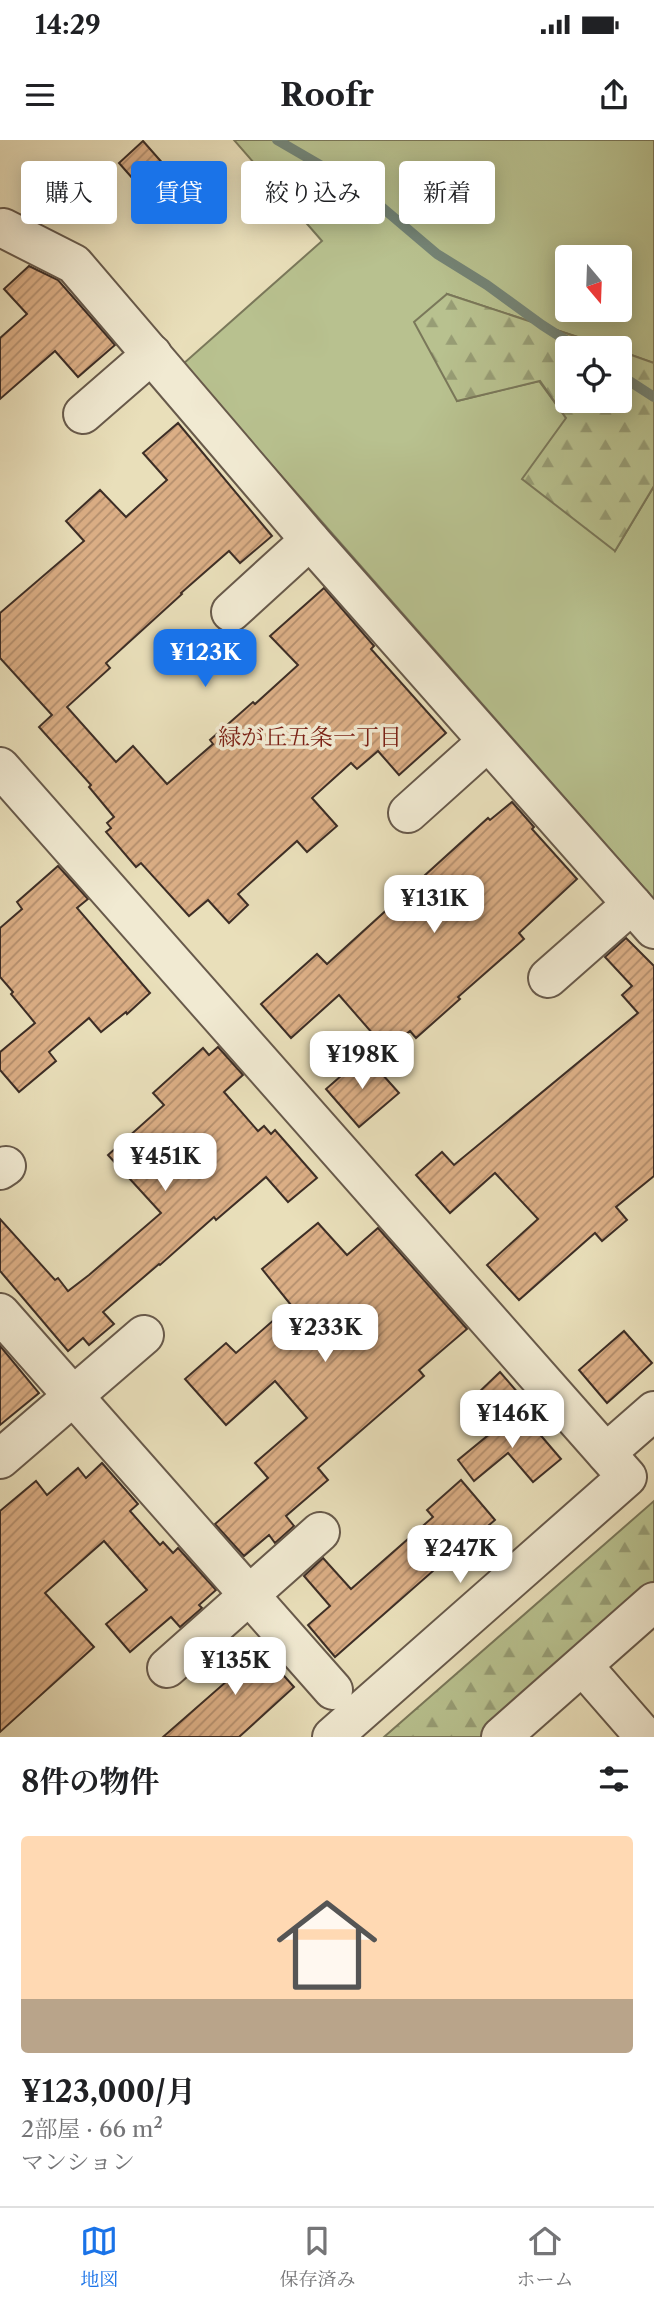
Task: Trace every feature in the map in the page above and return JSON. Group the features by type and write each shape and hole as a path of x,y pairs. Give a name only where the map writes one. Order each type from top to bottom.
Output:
{"street":[{"path":"3,228 74,264 310,540 643,916 548,978"},
{"path":"83,414 152,354"},
{"path":"230,612 310,540"},
{"path":"408,813 487,742"},
{"path":"0,767 627,1477 332,1737"},
{"path":"0,1312 333,1690"},
{"path":"0,1460 145,1335"},
{"path":"606,1453 654,1411"},
{"path":"167,1668 320,1532"},
{"path":"501,1737 654,1602"},
{"path":"583,1666 645,1737"}],"green space":[{"path":"234,140 654,140 654,363 632,355 632,336 575,336 447,294 457,401 539,381 555,403 555,413 562,413 566,418 615,551 654,486 654,899 183,364 322,241 307,224 385,224 385,161 252,161"},
{"path":"447,294 575,336 555,336 555,402 540,381 457,401 414,322"},
{"path":"632,355 654,363 654,486 615,551 522,479 566,418 562,413 632,413"},
{"path":"654,1501 654,1586 482,1737 384,1737"}],"building":[{"path":"143,141 161,161 131,161 131,177 119,163"},
{"path":"29,266 58,280 115,345 78,377 55,351 0,399 0,338 27,314 4,289"},
{"path":"178,423 272,536 240,563 229,551 106,663 110,668 67,707 116,762 133,746 167,784 213,744 210,740 298,665 270,636 324,588 374,646 371,649 446,733 399,775 378,751 357,769 351,763 312,798 337,826 307,852 297,841 238,894 248,905 229,923 208,900 189,916 141,863 136,867 106,832 111,828 107,823 114,817 89,787 91,785 39,727 52,715 0,658 0,613 84,541 66,521 100,490 126,517 167,480 143,453"},
{"path":"512,802 534,827 532,829 577,879 519,933 524,939 416,1038 410,1031 387,1050 339,995 291,1038 261,1004 317,954 327,964 488,818 490,820"},
{"path":"58,866 88,899 77,908 150,993 127,1014 126,1012 101,1032 89,1018 49,1052 56,1061 19,1092 0,1070 0,1052 35,1023 0,977 0,928 22,909 17,902"},
{"path":"626,938 654,966 654,1176 616,1207 627,1220 602,1241 595,1233 519,1300 487,1265 538,1219 495,1173 450,1213 416,1175 442,1152 454,1165 638,1013 622,995 632,986 605,957"},
{"path":"218,1047 243,1075 224,1092 258,1131 264,1126 271,1134 275,1130 317,1178 288,1202 266,1177 216,1220 214,1217 103,1312 114,1324 89,1345 83,1338 68,1351 0,1271 0,1219 68,1291 89,1275 161,1213 108,1155 164,1105 153,1093 203,1048 209,1055"},
{"path":"365,1055 399,1093 359,1127 326,1089"},
{"path":"318,1223 347,1255 378,1228 467,1329 419,1370 424,1376 318,1468 328,1480 286,1516 294,1526 275,1543 269,1535 244,1556 215,1524 268,1478 255,1463 307,1418 275,1381 226,1425 185,1379 226,1343 236,1353 291,1305 262,1269"},
{"path":"624,1331 652,1363 607,1403 579,1370"},
{"path":"0,1346 39,1393 0,1425"},
{"path":"500,1372 519,1394 495,1416 476,1395"},
{"path":"519,1410 561,1459 533,1482 508,1453 474,1481 458,1460"},
{"path":"102,1463 138,1504 130,1511 160,1545 163,1542 173,1553 178,1548 216,1590 199,1605 202,1608 180,1627 171,1617 130,1652 106,1624 147,1590 104,1541 45,1593 94,1647 0,1732 0,1511 36,1481 47,1495 78,1468 86,1478"},
{"path":"461,1480 495,1520 475,1537 469,1529 427,1564 433,1571 335,1657 308,1625 330,1606 304,1576 323,1558 351,1589 433,1517 427,1510"},
{"path":"231,1640 257,1669 268,1658 294,1687 239,1737 163,1737 227,1681 209,1660"}],"waterway":[{"path":"277,140 358,187 437,254 487,285 559,336"},
{"path":"632,383 654,397"}],"district":[{"name":"緑が丘五条一丁目","path":"310,737"}]}
